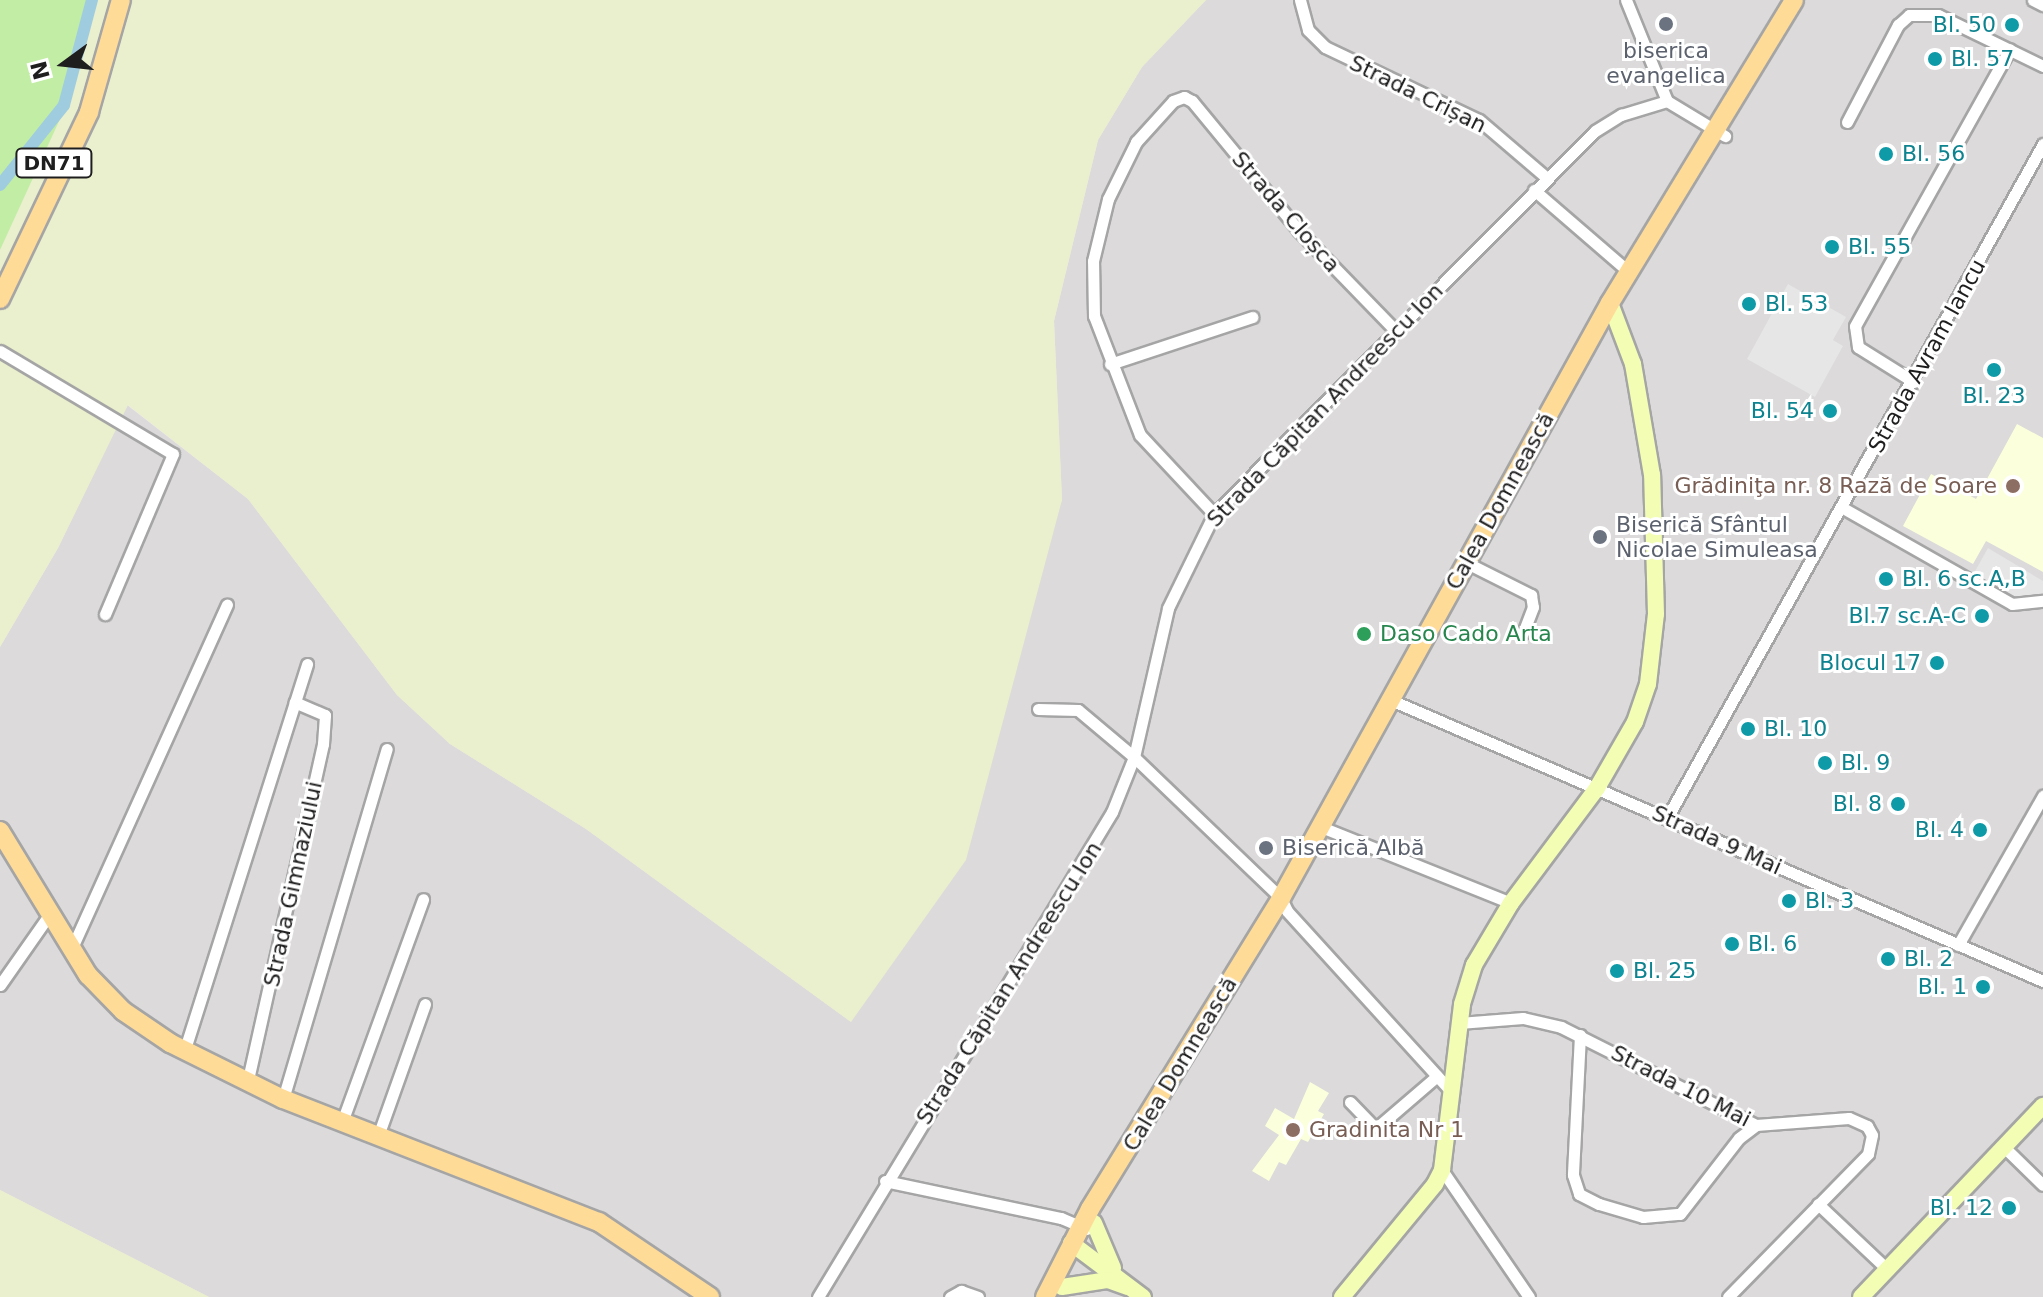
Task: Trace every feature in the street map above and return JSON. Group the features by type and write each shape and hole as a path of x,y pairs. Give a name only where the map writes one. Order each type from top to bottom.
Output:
{"main road":[{"name":"DN71","path":"0,277 79,110 110,0"},
{"name":"DN71","path":"0,299 89,112 121,0"},
{"name":"Calea Domnească","path":"1045,1297 1284,904 1613,309 1720,134 1794,0"},
{"name":"Calea Domnească","path":"1396,702 1475,567 1613,309 1629,272 1806,0"},
{"path":"0,831 71,950 110,1000 184,1052 283,1099 599,1222 710,1297"},
{"path":"1060,1292 1076,1246"}],"street":[{"path":"1626,0 1667,101 1720,134"},
{"path":"2033,0 2043,5"},
{"name":"Strada Crișan","path":"1298,1 1308,30 1325,47 1479,120 1547,178"},
{"path":"1847,122 1898,25 1909,15 1938,15 2043,66"},
{"path":"1914,382 1858,347 1855,326 2010,49"},
{"name":"Strada Cloșca","path":"1110,364 1094,316 1096,239 1108,199 1136,142 1179,97 1192,101 1299,231 1394,329"},
{"name":"Strada Căpitan Andreescu Ion","path":"818,1297 885,1181 1097,843 1134,757 1168,608 1214,514 1394,329 1534,190 1608,122 1667,101"},
{"name":"Strada Avram Iancu","path":"1667,818 1914,382 2043,144"},
{"path":"1534,190 1629,272"},
{"path":"1342,1297 1419,1209 1442,1170 1459,1023 1474,965 1511,903 1597,788 1643,703 1656,614 1651,462 1633,364 1613,309"},
{"path":"1214,514 1140,435 1110,364 1252,317"},
{"path":"0,351 173,454 105,614"},
{"path":"1843,508 2012,604 2043,601"},
{"path":"1475,567 1531,595 1533,607 1523,633"},
{"path":"71,950 227,605"},
{"path":"184,1052 307,664"},
{"name":"Strada Gimnaziului","path":"247,1084 323,744 325,715 295,702"},
{"name":"Strada 9 Mai","path":"1396,702 2043,981"},
{"path":"1038,709 1078,710 1134,757 1284,904 1450,1090"},
{"name":"Strada Gimnaziului","path":"283,1099 387,749"},
{"path":"1958,945 2043,796"},
{"path":"1326,829 1511,903"},
{"path":"342,1122 423,899"},
{"path":"0,985 49,915"},
{"path":"378,1136 425,1004"},
{"name":"Strada 10 Mai","path":"1459,1023 1523,1018 1580,1035 1756,1125 1849,1118 1867,1126 1872,1135 1868,1154 1728,1297"},
{"path":"1580,1035 1573,1175 1579,1194 1599,1204 1643,1217 1680,1214 1739,1138 1756,1125"},
{"path":"1350,1102 1373,1126 1380,1125 1437,1076"},
{"path":"1861,1297 2043,1106"},
{"path":"2004,1147 2043,1185"},
{"path":"1442,1170 1522,1294"},
{"path":"885,1181 1091,1223 1116,1273"},
{"path":"1818,1204 1887,1269"},
{"path":"1076,1246 1116,1273 1139,1294"},
{"path":"1060,1292 1108,1280 1139,1294"},
{"path":"950,1297 961,1291 978,1297"}],"shaded area":[{"path":"94,0 1206,0 1142,67 1098,140 1054,321 1062,500 966,860 851,1022 586,829 450,744 397,695 248,499 128,405 58,548 0,647 0,250 66,106"},
{"path":"1206,0 2043,0 2043,1297 209,1297 0,1190 0,647 58,548 127,405 248,499 397,695 450,744 586,829 851,1022 1062,500 1054,321 1098,140 1142,67"},
{"path":"1788,284 1846,317 1833,340 1843,346 1815,397 1747,359"},
{"name":"Grădiniţa nr. 8 Rază de Soare","path":"2017,424 2043,438 2043,572 1986,541 1973,564 1903,526 1931,474 1976,499"},
{"path":"1988,548 2043,581 2043,596 2021,600 1974,573"},
{"name":"Gradinita Nr 1","path":"1310,1082 1329,1093 1318,1111 1324,1114 1308,1142 1301,1139 1286,1165 1279,1162 1269,1181 1252,1171 1279,1135 1265,1126 1275,1108 1294,1119"},
{"path":"0,1190 209,1297 0,1297"}],"green space":[{"path":"0,0 94,0 66,106 0,250"}],"waterway":[{"path":"0,185 64,105 92,0"}],"place":[{"name":"biserica evangelica","path":"1666,24"},
{"name":"Bl. 50","path":"2012,25"},
{"name":"Bl. 57","path":"1935,59"},
{"name":"Bl. 56","path":"1886,154"},
{"name":"Bl. 55","path":"1832,247"},
{"name":"Bl. 53","path":"1749,304"},
{"name":"Bl. 23","path":"1994,370"},
{"name":"Bl. 54","path":"1830,411"},
{"name":"Grădiniţa nr. 8 Rază de Soare","path":"2013,486"},
{"name":"Biserică Sfântul Nicolae Simuleasa","path":"1600,537"},
{"name":"Bl. 6 sc.A,B","path":"1886,579"},
{"name":"Bl.7 sc.A-C","path":"1982,616"},
{"name":"Daso Cado Arta","path":"1364,634"},
{"name":"Blocul 17","path":"1937,663"},
{"name":"Bl. 10","path":"1748,729"},
{"name":"Bl. 9","path":"1825,763"},
{"name":"Bl. 8","path":"1898,804"},
{"name":"Bl. 4","path":"1980,830"},
{"name":"Biserică Albă","path":"1266,848"},
{"name":"Bl. 3","path":"1789,901"},
{"name":"Bl. 6","path":"1732,944"},
{"name":"Bl. 2","path":"1888,959"},
{"name":"Bl. 25","path":"1617,971"},
{"name":"Bl. 1","path":"1983,987"},
{"name":"Gradinita Nr 1","path":"1293,1130"},
{"name":"Bl. 12","path":"2009,1208"}]}
